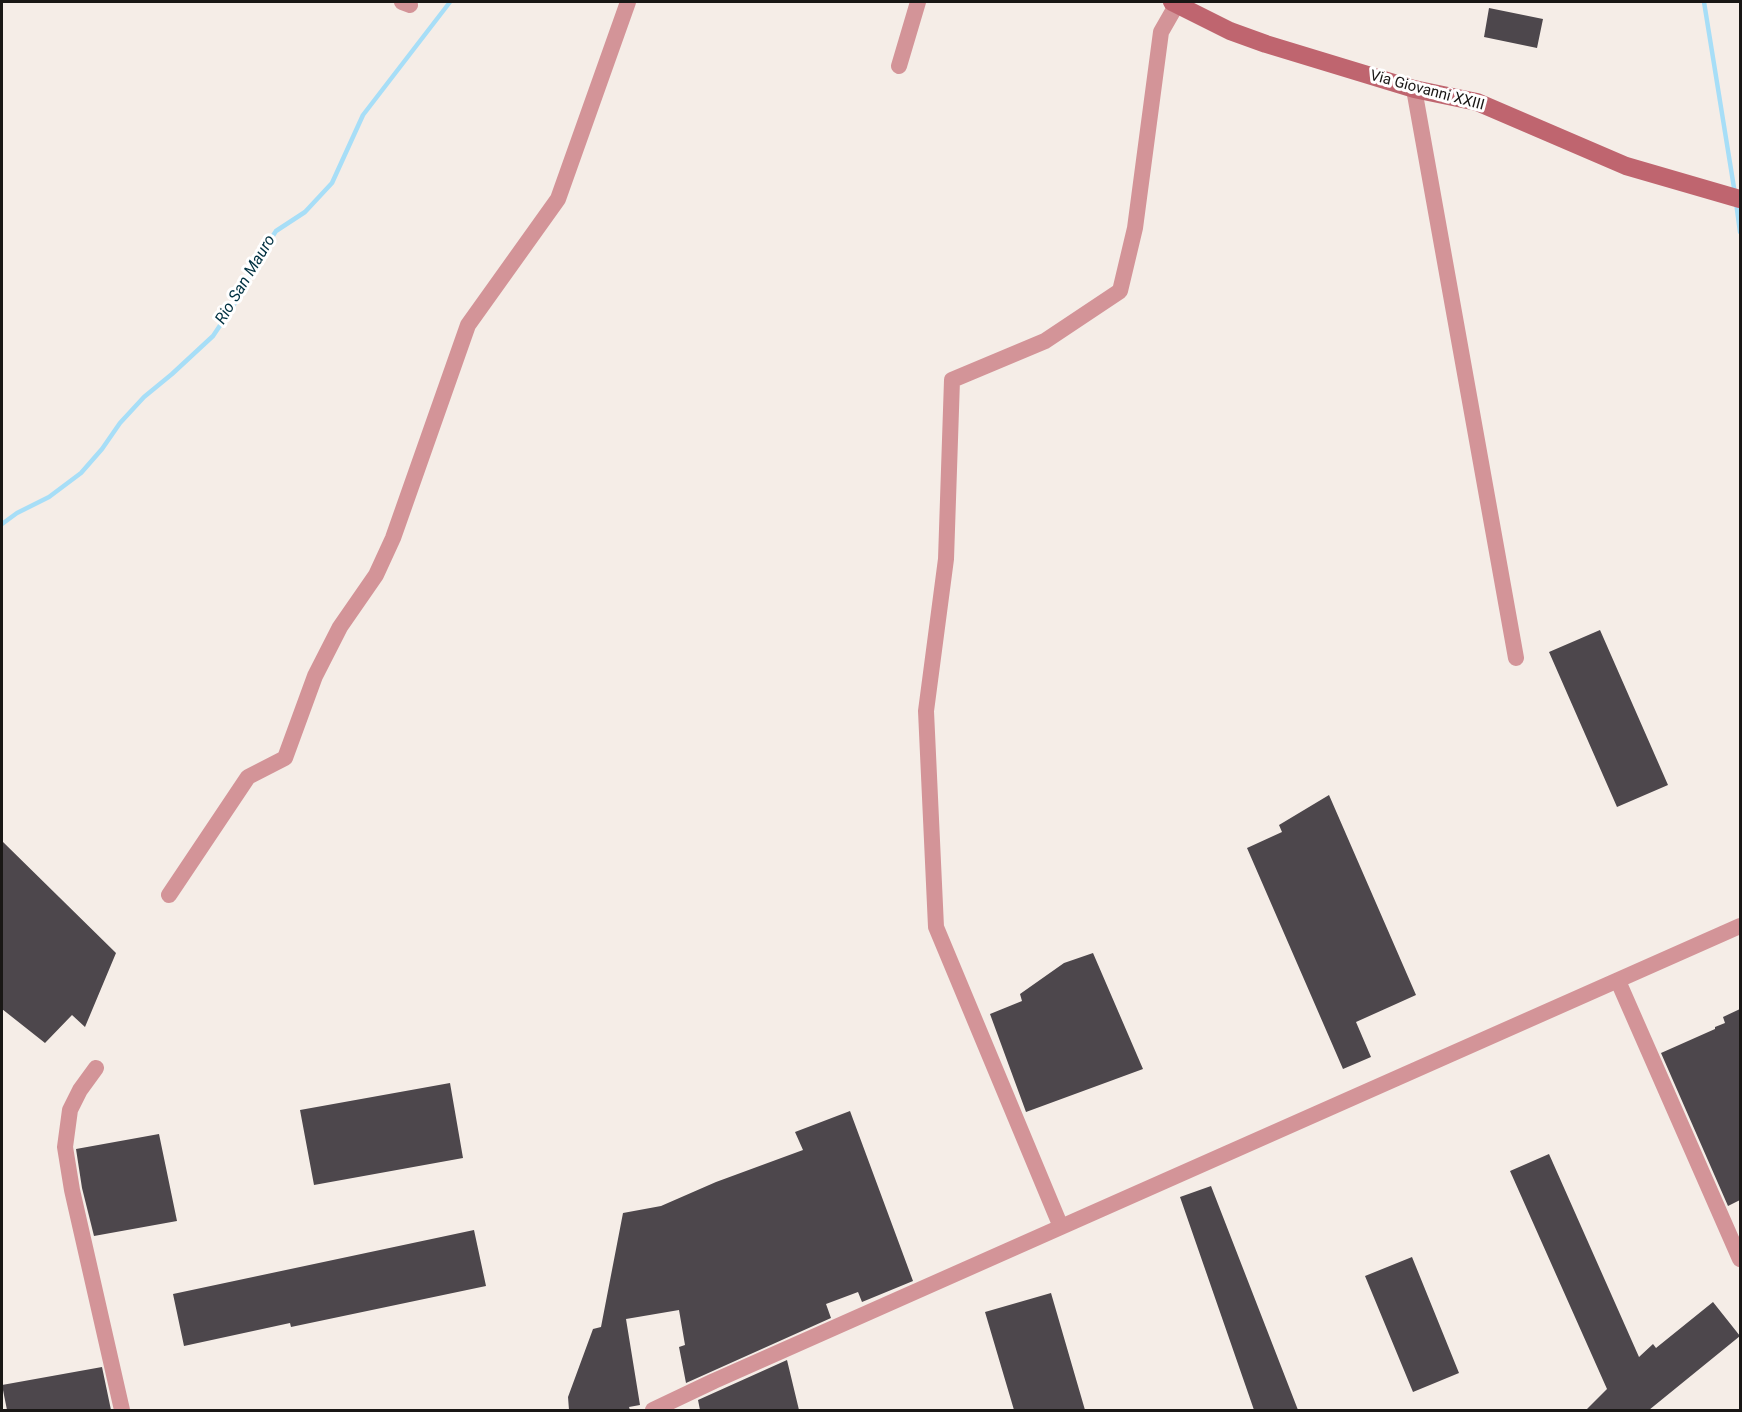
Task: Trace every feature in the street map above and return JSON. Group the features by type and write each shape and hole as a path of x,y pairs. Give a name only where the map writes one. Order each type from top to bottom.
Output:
{"main road":[{"name":"Via Giovanni XXIII","path":"1174,3 1230,31 1266,44 1414,89 1477,102 1626,166 1740,199"}],"street":[{"path":"169,895 248,777 285,758 315,676 340,627 376,575 393,538 468,325 558,200 628,2"},
{"path":"899,66 918,2"},
{"path":"1062,1227 936,927 926,711 945,559 952,380 1045,341 1120,291 1135,228 1161,32 1174,3"},
{"path":"1414,89 1516,658"},
{"path":"653,1410 1740,926"},
{"path":"1618,981 1740,1259"},
{"path":"96,1068 80,1090 70,1110 65,1147 72,1190 122,1410"}],"building":[{"path":"1489,8 1543,19 1537,48 1484,37"},
{"path":"1600,630 1668,785 1617,807 1549,652"},
{"path":"1329,795 1416,995 1356,1022 1371,1057 1343,1069 1247,848 1282,832 1279,825"},
{"path":"2,841 116,953 85,1027 72,1015 45,1043 2,1009"},
{"path":"1093,953 1143,1069 1026,1112 990,1014 1022,1001 1020,994 1064,963"},
{"path":"1740,1009 1740,1200 1728,1206 1661,1053 1715,1029 1725,1023 1723,1017"},
{"path":"450,1083 463,1158 314,1185 300,1110"},
{"path":"850,1111 913,1281 862,1302 858,1292 826,1304 831,1318 686,1383 679,1347 685,1345 679,1310 626,1319 640,1405 629,1407 630,1410 569,1410 568,1397 593,1329 601,1327 623,1213 661,1206 716,1182 803,1150 795,1132"},
{"path":"159,1134 177,1221 94,1236 82,1188 76,1149"},
{"path":"1549,1154 1639,1357 1653,1344 1656,1348 1713,1302 1740,1336 1649,1410 1586,1410 1607,1389 1510,1171"},
{"path":"1211,1186 1298,1410 1254,1410 1180,1197"},
{"path":"474,1230 486,1286 291,1327 290,1323 184,1346 173,1294"},
{"path":"1412,1257 1459,1373 1413,1392 1365,1276"},
{"path":"1051,1293 1085,1410 1014,1410 985,1312"},
{"path":"787,1360 799,1410 700,1410 698,1400"},
{"path":"102,1367 111,1410 7,1410 2,1385"}],"waterway":[{"name":"Rio San Mauro","path":"2,524 17,513 49,497 81,473 120,423 144,397 213,336 241,294 276,231 305,212 332,183 363,115 450,2"},
{"path":"1704,2 1735,194"},
{"path":"1736,202 1740,232"}]}
